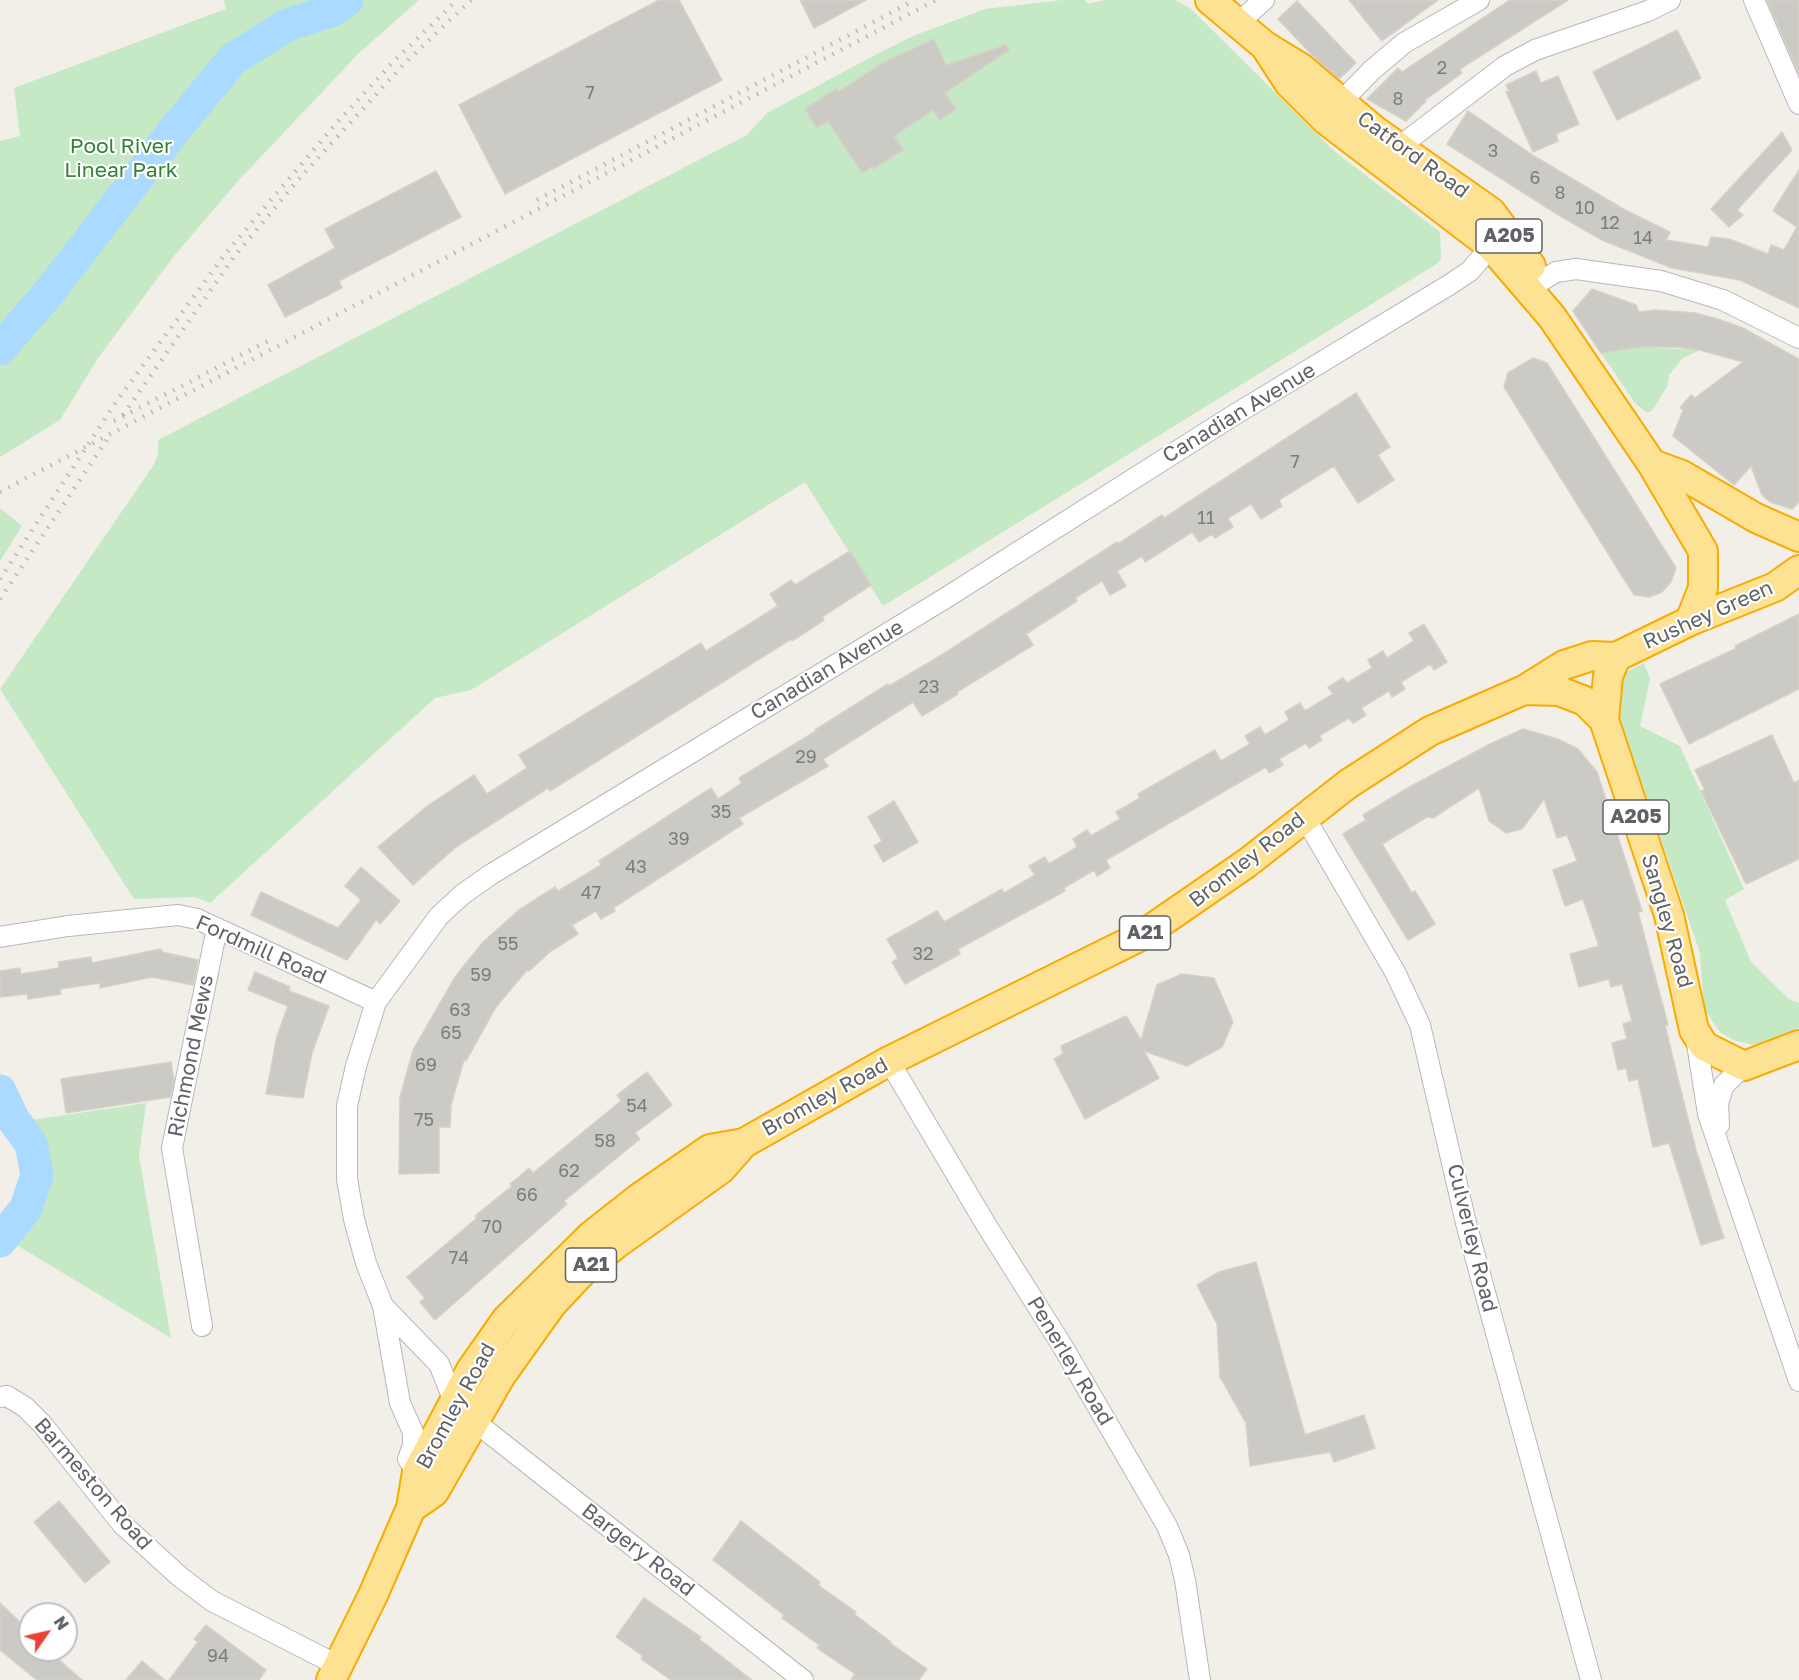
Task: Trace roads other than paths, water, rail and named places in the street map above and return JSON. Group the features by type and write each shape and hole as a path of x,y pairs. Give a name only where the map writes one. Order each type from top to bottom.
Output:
{"highway":[{"name":"Catford Road","path":"1210,0 1265,46 1301,69 1341,102 1389,155 1491,246 1552,317 1652,464 1703,551 1703,588 1690,621"},
{"name":"Catford Road","path":"1265,46 1296,90 1326,120 1389,155 1438,175 1491,212 1541,281 1552,317"},
{"path":"1652,464 1682,474 1756,518 1799,537"},
{"name":"Rushey Green","path":"1616,657 1690,621 1775,587 1799,570"},
{"name":"Bromley Road","path":"335,1673 411,1508 417,1472 464,1411 552,1304 583,1271 656,1213 721,1169 744,1143 889,1061 1141,936 1248,863 1304,816 1392,753 1430,731 1524,690 1564,665 1592,656 1616,657"},
{"name":"Sangley Road","path":"1616,657 1608,676 1604,720 1670,915 1695,1030"},
{"name":"Bromley Road","path":"1524,690 1559,691 1585,701 1604,720"},
{"path":"1695,1030 1704,1046 1744,1066 1799,1044"},
{"name":"Bromley Road","path":"411,1508 434,1492 464,1411 471,1370 507,1320 592,1235 710,1149 744,1143"}],"street":[{"path":"1239,22 1264,0"},
{"path":"1341,102 1371,71 1404,43 1479,0"},
{"path":"1389,155 1505,66 1535,50 1648,11 1670,0"},
{"path":"1754,0 1799,104"},
{"path":"1438,175 1483,223 1491,246"},
{"name":"Canadian Avenue","path":"417,1472 408,1459 413,1445 413,1432 400,1403 383,1306 366,1263 354,1219 347,1179 346,1152 348,1106 356,1066 376,1002 439,916 490,874 924,611 1218,425 1449,285 1470,271 1491,246"},
{"path":"1541,281 1556,272 1576,269 1661,281 1723,300 1799,338"},
{"name":"Culverley Road","path":"1304,816 1395,972 1420,1025 1466,1223 1591,1680"},
{"name":"Fordmill Road","path":"0,937 68,926 178,915 197,919 376,1002"},
{"name":"Richmond Mews","path":"202,1326 172,1148 217,928"},
{"name":"Sangley Road","path":"1695,1030 1708,1114 1799,1382"},
{"name":"Penerley Road","path":"889,1061 984,1223 1063,1347 1167,1526 1179,1555 1185,1580 1200,1680"},
{"name":"Sangley Road","path":"1722,1155 1718,1103 1724,1085 1744,1066"},
{"name":"Canadian Avenue","path":"383,1306 420,1347 439,1364 464,1411"},
{"path":"392,1364 405,1351 420,1347"},
{"path":"439,1364 471,1370"},
{"name":"Barmeston Road","path":"0,1397 7,1396 25,1407 42,1424 122,1524 179,1576 212,1601 335,1673"},
{"name":"Bargery Road","path":"464,1411 803,1680"}],"waterway":[{"path":"0,349 50,291 172,133 233,59 287,25 333,10 347,0"},
{"path":"0,1091 13,1119 31,1144 37,1175 26,1208 0,1241"}],"railway":[{"path":"0,579 116,402 226,253 333,127 393,62 457,0"},
{"path":"123,415 234,257 298,180 403,65 471,0"},
{"path":"537,200 915,0"},
{"path":"0,492 936,0"},
{"path":"114,421 268,341"},
{"path":"0,599 110,435"}],"park label":[{"name":"Pool River Linear Park","path":"121,158"}]}
